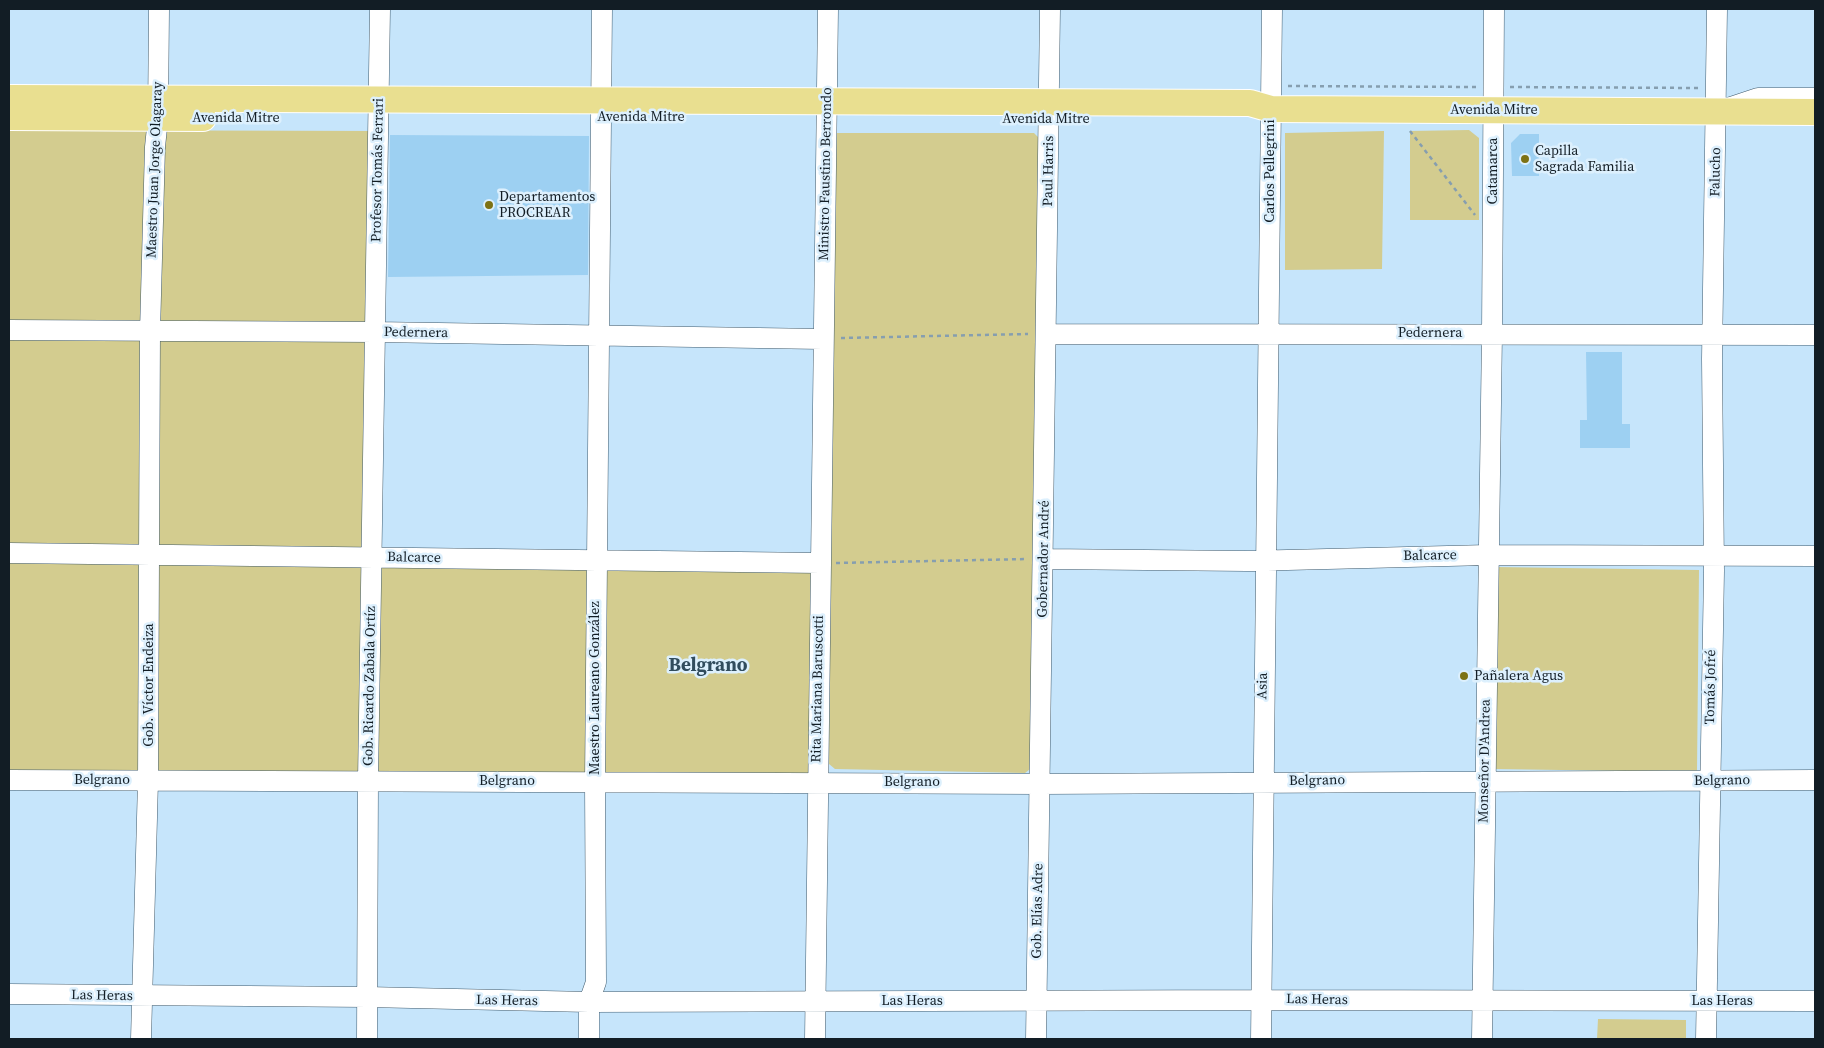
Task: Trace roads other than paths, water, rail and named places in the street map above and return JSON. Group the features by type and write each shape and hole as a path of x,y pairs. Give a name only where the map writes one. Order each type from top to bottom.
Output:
{"main road":[{"name":"Avenida Mitre","path":"9,98 158,108 1050,111 1250,103 1271,110 1494,109 1717,112"},
{"name":"Avenida Mitre","path":"9,117 158,108"},
{"path":"1717,112 1815,112"}],"street":[{"name":"Maestro Juan Jorge Olagaray","path":"150,332 155,147 158,108 159,9"},
{"name":"Profesor Tomás Ferrari","path":"375,332 380,9"},
{"name":"Maestro Laureano González","path":"588,1039 589,1002 596,982 596,561 600,335 602,9"},
{"name":"Ministro Faustino Berrondo","path":"822,339 828,110 828,9"},
{"name":"Paul Harris","path":"1046,334 1050,9"},
{"name":"Carlos Pellegrini","path":"1270,333 1272,9"},
{"name":"Catamarca","path":"1492,333 1494,9"},
{"name":"Falucho","path":"1713,335 1718,9"},
{"name":"Avenida Mitre","path":"1717,112 1758,98 1815,98"},
{"name":"Avenida Mitre","path":"1717,112 1757,124 1815,124"},
{"name":"Pedernera","path":"9,330 375,332 822,339"},
{"name":"Gob. Víctor Endeiza","path":"141,1039 148,781 150,332"},
{"name":"Gob. Ricardo Zabala Ortíz","path":"367,1039 368,780 375,332"},
{"name":"Asia","path":"1261,1039 1262,782 1270,333"},
{"name":"Pedernera","path":"1046,334 1492,333 1815,335"},
{"name":"Monseñor D'Andrea","path":"1482,1039 1484,780 1492,333"},
{"name":"Gobernador André","path":"1040,784 1046,334"},
{"name":"Tomás Jofré","path":"1706,1039 1714,554 1713,335"},
{"name":"Rita Mariana Baruscotti","path":"815,1039 822,339"},
{"name":"Balcarce","path":"9,553 820,563"},
{"name":"Balcarce","path":"1044,559 1266,560 1488,554 1815,556"},
{"name":"Belgrano","path":"9,780 1040,784 1484,780 1815,780"},
{"name":"Gob. Elías Adre","path":"1036,1039 1040,784"},
{"name":"Las Heras","path":"9,994 589,1002 1036,1000 1815,1001"}],"place":[{"name":"Capilla Sagrada Familia","path":"1525,159"},
{"name":"Departamentos PROCREAR","path":"489,205"},
{"name":"Pañalera Agus","path":"1464,676"}],"district":[{"name":"Belgrano","path":"708,666"}]}
